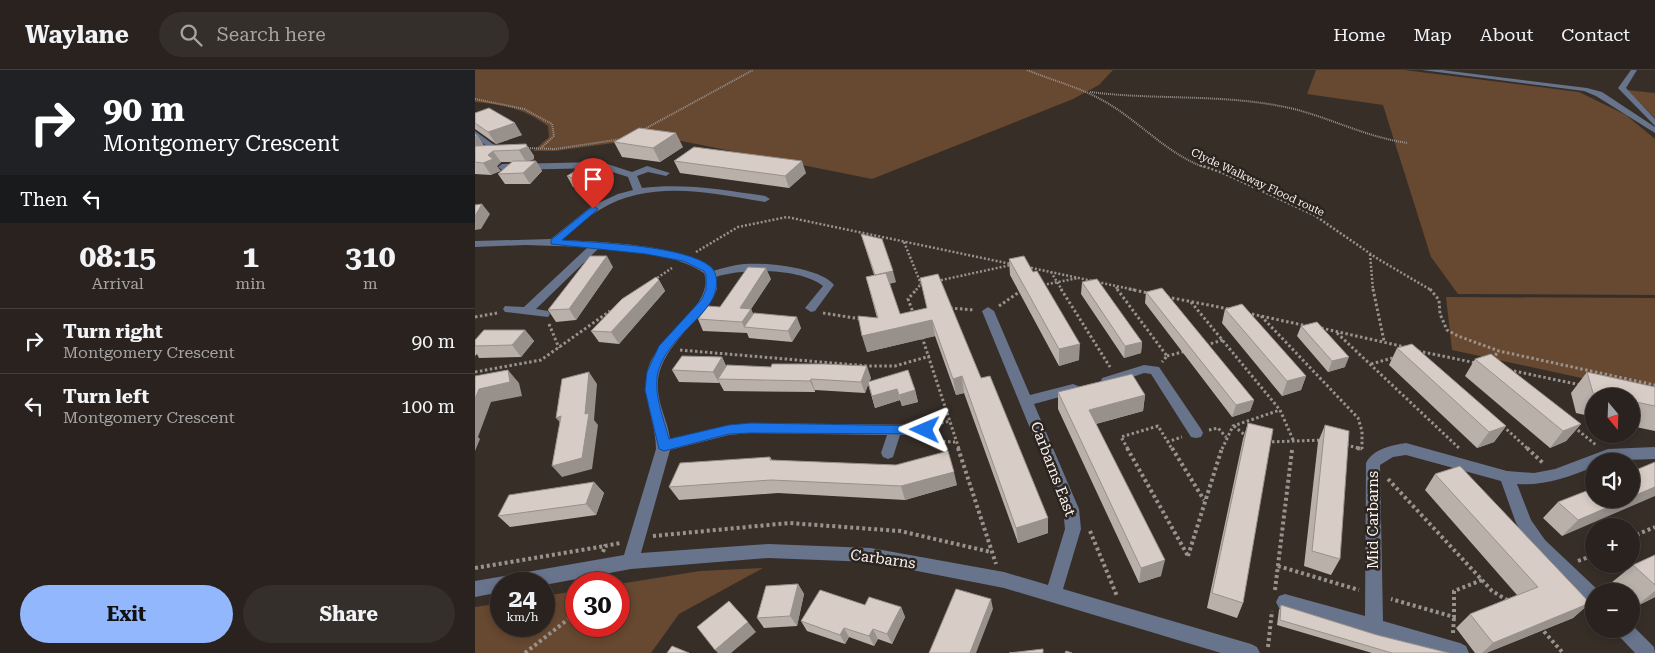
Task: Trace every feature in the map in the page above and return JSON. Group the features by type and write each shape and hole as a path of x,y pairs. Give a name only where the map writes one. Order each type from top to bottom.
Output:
{"street":[{"path":"1425,70 1585,89 1599,94 1655,131"},
{"path":"1634,70 1622,88 1655,124"},
{"path":"475,133 493,147 475,158"},
{"path":"601,165 613,156"},
{"path":"502,167 601,165 632,175 647,170 666,173"},
{"path":"632,175 638,190"},
{"path":"554,242 593,209 617,197 638,190 675,188 765,199"},
{"path":"688,202 700,191"},
{"path":"475,244 507,240 596,245 686,258 707,269 711,275 711,289 706,300 663,349 653,372 651,390 664,446 631,561"},
{"path":"528,310 596,245"},
{"path":"711,275 747,267 807,275 826,280 829,285 828,288 811,308"},
{"path":"509,308 545,314"},
{"name":"Carbarns East","path":"988,311 1027,401 1073,519 1069,548 1053,595"},
{"path":"1027,401 1117,378 1144,369 1155,370 1196,433"},
{"path":"664,446 744,428 925,430"},
{"path":"888,453 895,430"},
{"name":"Mid Carbarns","path":"1374,629 1373,463 1381,455 1391,450 1405,449 1507,477 1534,479 1556,474 1585,464"},
{"name":"Mid Carbarns","path":"1640,454 1655,453"},
{"path":"1507,477 1524,523 1539,545 1585,589"},
{"name":"Carbarns","path":"555,575 631,561 768,550 871,555 1004,580 1251,653"},
{"name":"Carbarns","path":"475,589 490,586"},
{"path":"1277,601 1460,652"},
{"path":"1633,638 1648,653"}],"path":[{"path":"639,132 753,70"},
{"name":"Clyde Walkway Flood route","path":"1027,70 1086,92 1134,120 1190,162 1223,173 1314,216 1370,254 1430,289 1439,300 1441,314 1447,330 1483,346 1499,350"},
{"path":"1086,92 1116,96 1225,101 1279,106 1409,143"},
{"path":"475,99 518,105 539,115 552,124 553,136 541,148"},
{"path":"522,148 555,149 624,139"},
{"path":"654,281 686,258 738,227 787,217 1014,264 921,284 908,299 917,324"},
{"path":"904,241 921,284"},
{"path":"1370,254 1374,298 1385,342"},
{"path":"1020,266 1153,294"},
{"path":"1051,272 1117,378"},
{"path":"1039,286 1079,278"},
{"path":"1116,286 1167,356"},
{"path":"942,310 951,308 988,311 1007,302 1020,290 1029,288"},
{"path":"1162,296 1235,311"},
{"path":"1190,302 1280,410 1294,442"},
{"path":"475,317 509,308"},
{"path":"811,308 810,312 854,317 864,320"},
{"path":"475,372 541,360 614,309"},
{"path":"1243,312 1308,326"},
{"path":"545,314 559,348"},
{"path":"914,316 923,314"},
{"path":"1261,316 1358,418 1362,431 1362,449 1339,444"},
{"path":"1317,328 1486,365"},
{"path":"920,332 930,356 951,421 955,442 991,552 1004,580"},
{"path":"1336,332 1464,453"},
{"path":"1198,347 1223,340"},
{"path":"663,349 868,366 895,366 930,356"},
{"path":"1155,370 1167,356 1189,350"},
{"path":"1489,361 1499,350 1655,385"},
{"path":"1409,353 1418,351"},
{"path":"1418,351 1427,359"},
{"path":"1371,364 1400,355"},
{"path":"1504,369 1589,387"},
{"path":"1204,500 1158,426 1121,437 1188,556 1204,500 1227,437 1233,426 1280,410"},
{"path":"1502,425 1556,474"},
{"path":"1571,425 1604,453"},
{"path":"1233,426 1248,438"},
{"path":"1196,433 1218,428 1227,437"},
{"path":"925,430 933,441 955,442"},
{"path":"1263,441 1294,442 1322,440 1330,442"},
{"path":"1267,653 1277,601 1278,566 1292,450"},
{"path":"1373,463 1492,591 1517,605"},
{"path":"1088,526 1126,616"},
{"path":"1640,534 1655,527"},
{"path":"475,568 605,546"},
{"path":"1278,566 1454,617 1454,591 1482,580"},
{"path":"525,653 565,622"},
{"path":"1538,624 1563,653"}],"shaded area":[{"path":"475,70 1113,70 1099,85 1073,99 872,179 646,134 635,140 556,151 533,151 549,137 548,126 530,115 513,108 475,102"},
{"path":"1316,70 1404,70 1579,92 1626,115 1655,139 1655,295 1458,294 1431,257 1383,105 1307,94"},
{"path":"1627,90 1655,93 1655,118"},
{"path":"1446,297 1655,298 1655,394 1640,391 1640,388 1627,388 1452,350"},
{"path":"763,568 679,614 651,653 475,653 475,607 490,605 490,637 555,637 555,594 565,593 565,637 630,637 630,582 700,571"}],"building":[{"path":"489,108 515,123 488,132 475,123 475,113"},
{"path":"639,128 676,133 653,148 614,142"},
{"path":"526,144 527,147 519,150 493,151 488,155 493,159 483,163 475,162 475,146"},
{"path":"694,147 802,161 785,176 674,161"},
{"path":"513,161 536,161 523,173 498,174"},
{"path":"582,167 600,174 583,182 567,176"},
{"path":"482,204 475,216 475,205"},
{"path":"861,234 882,239 893,271 875,275"},
{"path":"590,256 607,256 569,309 548,310"},
{"path":"1024,256 1033,272 1037,271 1080,344 1059,349 1009,259"},
{"path":"748,267 766,268 740,308 751,309 742,322 698,319 708,306 720,307"},
{"path":"886,273 900,314 927,308 920,278 938,274 981,378 990,376 1048,518 1016,528 962,376 953,379 932,320 862,336 858,316 878,318 866,277"},
{"path":"656,277 659,280 611,332 591,331 622,299"},
{"path":"1097,279 1142,342 1125,346 1082,282"},
{"path":"1162,288 1254,400 1236,405 1146,292"},
{"path":"1242,304 1306,376 1287,381 1225,309"},
{"path":"754,313 797,317 788,331 744,327"},
{"path":"1317,322 1349,357 1332,361 1301,326"},
{"path":"484,330 525,330 512,345 475,346 475,340"},
{"path":"1412,344 1506,426 1489,432 1397,348"},
{"path":"1491,354 1581,424 1563,431 1475,359"},
{"path":"682,356 722,357 713,372 672,370"},
{"path":"772,364 867,366 861,382 811,379 810,381 718,379 727,365 771,367"},
{"path":"508,370 510,382 479,389 475,399 475,376"},
{"path":"908,370 915,390 899,395 897,389 872,396 868,382"},
{"path":"589,372 585,414 589,413 582,458 552,466 561,416 556,418 562,379"},
{"path":"1587,372 1655,387 1655,406 1640,403 1640,388 1592,388"},
{"path":"1132,374 1145,395 1089,410 1165,560 1141,568 1058,392"},
{"path":"1248,423 1273,429 1243,603 1212,593"},
{"path":"1325,425 1349,431 1340,559 1312,551"},
{"path":"948,451 954,472 901,486 771,480 669,487 680,463 770,457 770,460 896,465"},
{"path":"1655,462 1655,487 1640,493 1640,468"},
{"path":"1460,466 1585,598 1585,605 1493,643 1470,614 1538,587 1435,474"},
{"path":"594,482 586,504 498,516 509,495"},
{"path":"1585,492 1585,508 1606,508 1578,520 1558,502"},
{"path":"1655,555 1655,585 1640,571 1640,562"},
{"path":"798,584 790,616 757,618 766,586"},
{"path":"956,589 991,599 970,653 929,653"},
{"path":"820,590 865,605 869,597 901,607 887,634 873,629 869,636 844,628 840,635 801,621"},
{"path":"729,601 748,622 715,650 697,627"},
{"path":"1281,605 1377,635 1449,653 1392,653 1280,620"},
{"path":"672,646 689,653 667,653"},
{"path":"1043,649 1043,653 1009,653"}],"route":[{"path":"593,209 554,242 646,251 686,258 707,269 711,275 711,289 706,300 663,349 653,372 651,390 664,446 729,430 751,428 925,430"}]}
